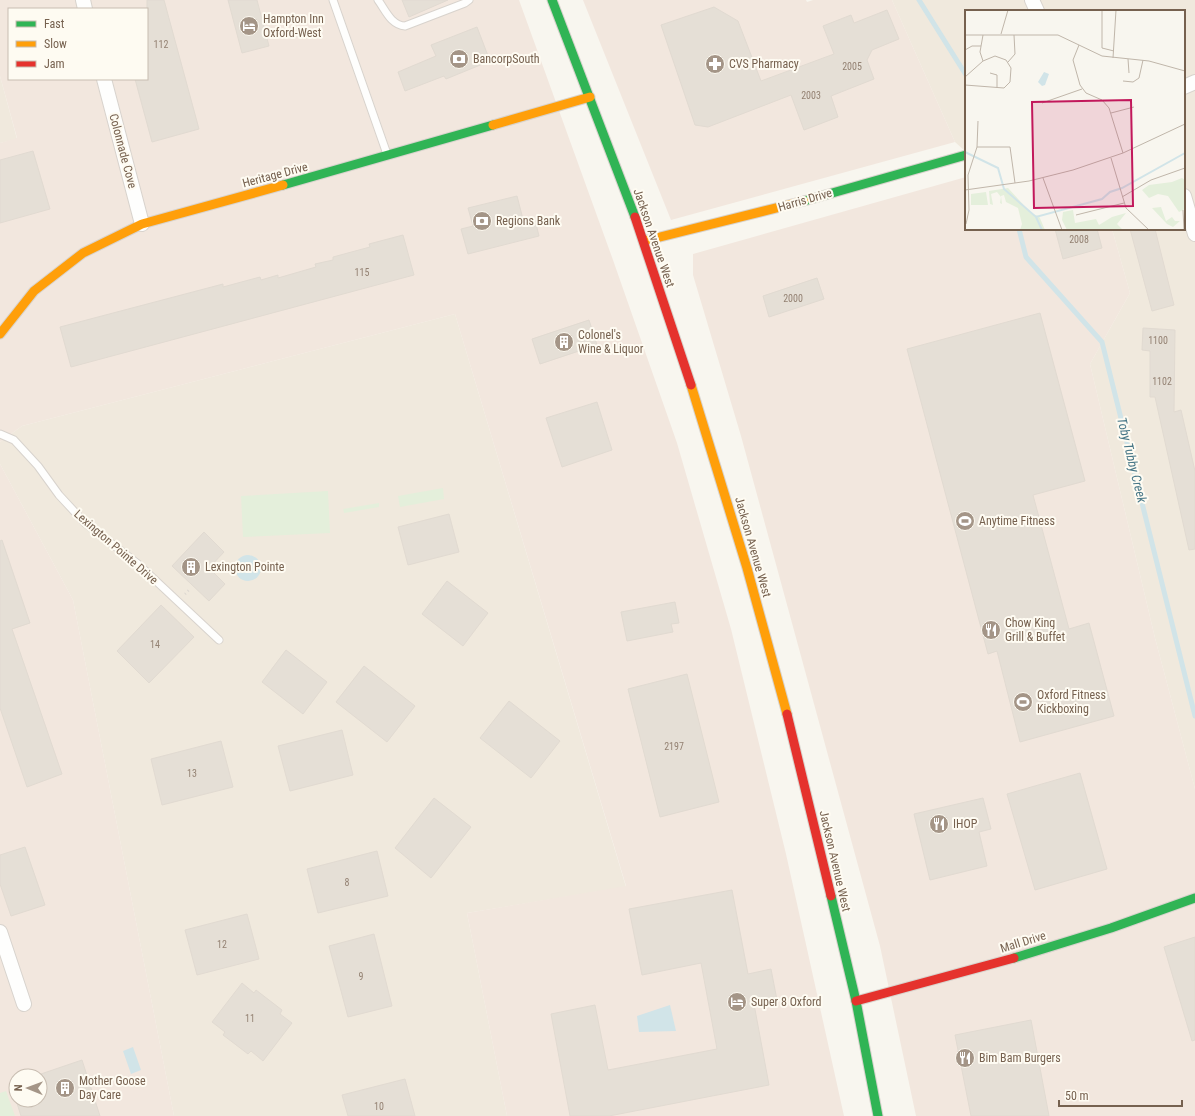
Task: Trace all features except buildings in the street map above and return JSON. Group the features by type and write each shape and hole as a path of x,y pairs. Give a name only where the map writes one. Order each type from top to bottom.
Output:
{"street":[{"name":"Jackson Avenue West","path":"552,0 644,241 714,457 775,665 856,1001 878,1116"},
{"name":"Colonnade Cove","path":"104,80 142,224"},
{"path":"1185,87 1195,82"},
{"name":"Heritage Drive","path":"0,334 34,291 83,253 142,224 387,156 590,97"},
{"name":"Harris Drive","path":"644,241 809,200 965,155"},
{"path":"1185,199 1195,234"},
{"name":"Mall Drive","path":"856,1001 957,975 1096,934 1195,898"},
{"path":"0,932 24,1004"}],"lane":[{"path":"333,0 387,156"},
{"path":"378,0 390,19 397,25 405,26 465,3 469,0"},
{"name":"Lexington Pointe Drive","path":"0,434 14,440 38,466 59,495 85,523 138,564 219,640"}],"shaded area":[{"path":"0,0 519,0 677,443 731,629 786,854 844,1116 507,1116 467,913 626,886 455,314 22,426 0,442 0,143 17,138 0,76"},
{"path":"583,0 806,0 807,2 813,0 892,0 955,142 671,220"},
{"path":"892,0 1195,0 1195,789 1155,638 1090,364 1130,293 1112,230 1185,230 1185,10 965,10 965,151 955,142"},
{"path":"0,76 17,139 0,143"},
{"path":"965,177 965,230 1112,230 1130,293 1090,364 1155,638 1195,789 1195,1116 916,1116 880,946 741,436 693,275 693,254"},
{"path":"455,314 626,887 467,913 507,1116 174,1116 73,600 0,464 0,442 22,426"},
{"path":"0,464 73,600 174,1116 0,1116"},
{"path":"248,555 257,559 261,568 257,577 248,581 239,577 235,568 239,559"},
{"path":"670,1005 676,1031 639,1032 637,1016"},
{"path":"133,1047 141,1070 131,1074 123,1051"}],"green space":[{"path":"443,488 444,499 400,507 398,496"},
{"path":"328,491 330,533 243,537 241,496"},
{"path":"379,503 379,507 344,513 343,509"},
{"path":"6,1091 8,1097 8,1108 12,1108 15,1116 0,1116 0,1093"}],"waterway":[{"name":"Toby Tubby Creek","path":"919,0 965,73"},
{"name":"Toby Tubby Creek","path":"1019,230 1026,257 1102,342 1195,716"}],"traffic: fast":[{"path":"552,0 635,217"},
{"path":"283,185 493,125"},
{"path":"804,201 965,155"},
{"path":"831,896 856,1001 878,1116"},
{"path":"1014,958 1111,928 1195,898"}],"traffic: slow":[{"path":"493,125 590,97"},
{"path":"0,334 34,291 83,253 142,224 283,185"},
{"path":"644,241 804,201"},
{"path":"691,385 747,568 787,714"}],"traffic: jam":[{"path":"635,217 691,385"},
{"path":"787,714 831,896"},
{"path":"856,1001 1014,958"}],"place":[{"name":"Hampton Inn Oxford-West","path":"249,26"},
{"name":"BancorpSouth","path":"459,59"},
{"name":"CVS Pharmacy","path":"715,64"},
{"name":"Regions Bank","path":"482,221"},
{"name":"Colonel's Wine & Liquor","path":"564,342"},
{"name":"Anytime Fitness","path":"965,521"},
{"name":"Lexington Pointe","path":"191,567"},
{"name":"Chow King Grill & Buffet","path":"991,630"},
{"name":"Oxford Fitness Kickboxing","path":"1023,702"},
{"name":"IHOP","path":"939,824"},
{"name":"Super 8 Oxford","path":"737,1002"},
{"name":"Bim Bam Burgers","path":"965,1058"},
{"name":"Mother Goose Day Care","path":"65,1088"}]}
